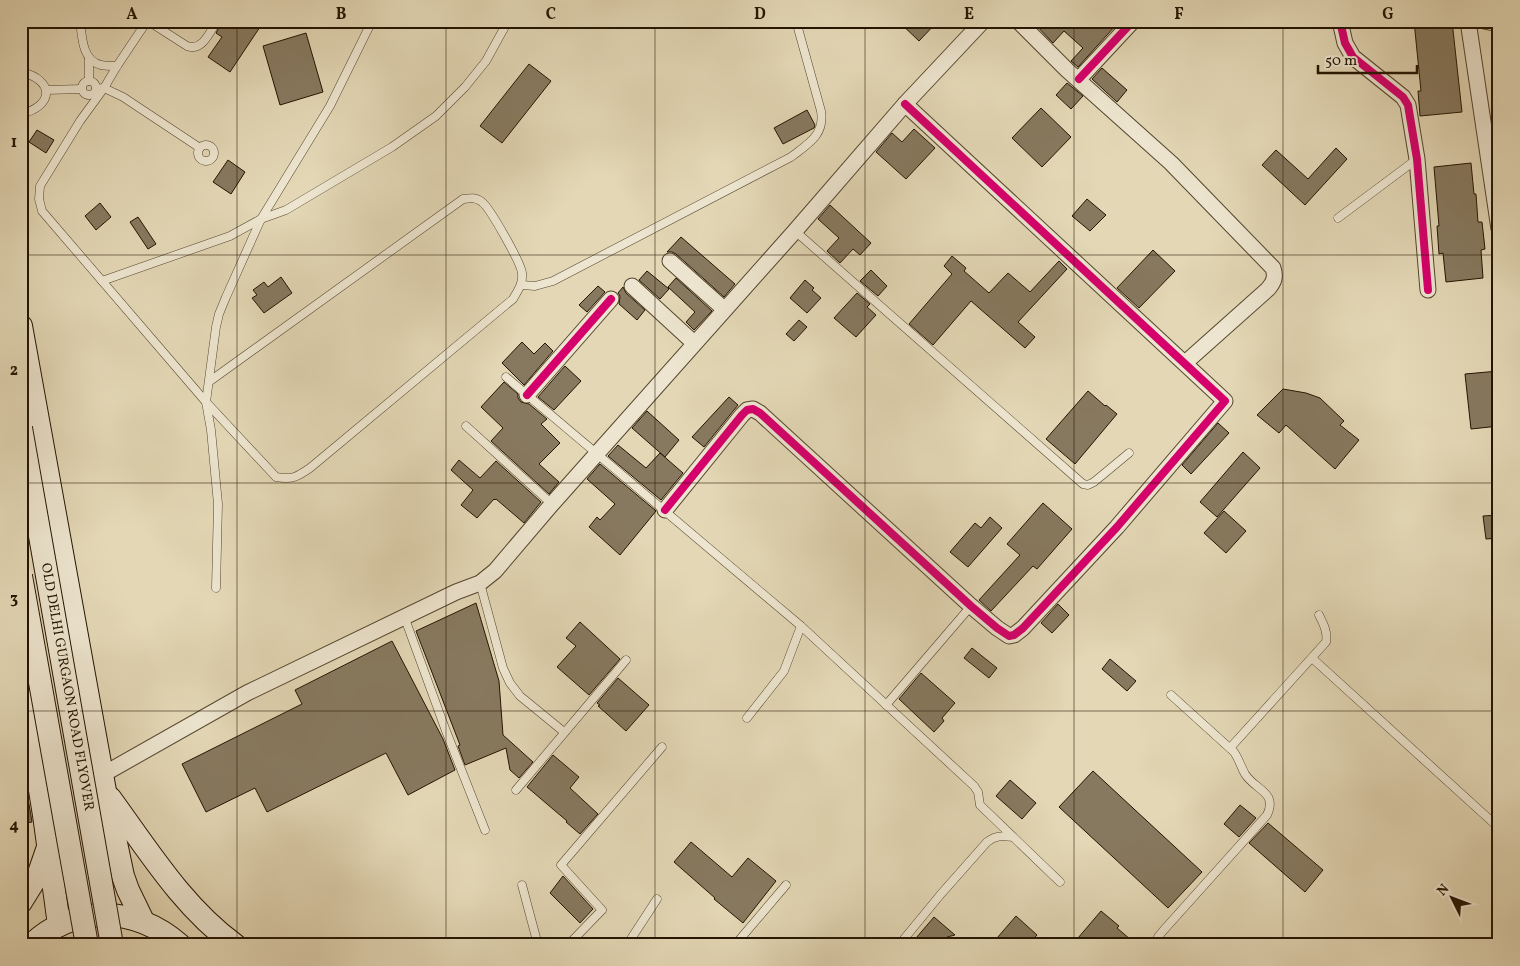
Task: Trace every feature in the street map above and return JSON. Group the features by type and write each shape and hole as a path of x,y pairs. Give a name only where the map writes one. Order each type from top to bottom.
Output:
{"main road":[{"path":"21,326 104,783 123,876 143,921"},
{"name":"OLD DELHI GURGAON ROAD FLYOVER","path":"21,428 112,945"},
{"name":"OLD DELHI GURGAON ROAD FLYOVER","path":"21,576 87,945"},
{"path":"21,672 59,925"},
{"path":"104,783 161,870 182,897 235,945"},
{"path":"21,902 39,873 48,844"},
{"path":"31,945 41,935 65,922 90,915 117,915 143,921 166,933 180,945"}],"street":[{"path":"104,783 246,693 404,616 480,583 495,572 552,504 905,104 983,21"},
{"path":"1018,21 1067,70 1171,163 1273,268 1275,276 1268,289 1185,363"},
{"path":"1079,79 1133,21"},
{"path":"1340,21 1345,43 1353,56 1403,97 1408,105 1418,159 1428,290"},
{"path":"1468,21 1493,160 1499,230"},
{"path":"1484,21 1499,24"},
{"path":"664,510 742,415 747,410 753,409 760,412 971,606 1009,636 1023,628 1117,527 1225,400 905,104"},
{"path":"670,261 724,309"},
{"path":"632,286 694,343"},
{"path":"527,395 611,299"}],"lane":[{"path":"80,21 84,46 89,58 94,63 117,66"},
{"path":"210,381 463,199 473,198 482,202 491,215 518,261 522,272 522,285 513,299 296,477 286,479 276,477 206,402 42,211 39,199 40,186 100,88 148,21 187,46 194,48 199,46 216,21"},
{"path":"216,588 218,504 211,430 206,402 219,314 261,219 330,106 372,21"},
{"path":"102,281 230,236 261,219 286,210 392,147 436,116 465,88 486,61 508,21"},
{"path":"522,285 535,286 553,281 791,156 813,140 818,134 822,120 821,111 796,21"},
{"path":"89,58 89,82"},
{"path":"21,72 30,74 40,81 46,90 47,96 41,105 32,112 21,114"},
{"path":"82,88 85,83 89,82 123,97 200,148"},
{"path":"82,88 85,94 89,95 95,93 100,88"},
{"path":"46,90 82,88"},
{"path":"1338,218 1418,159"},
{"path":"794,231 1083,484 1094,482 1129,453"},
{"path":"506,376 800,626 974,786 978,792 980,805 1060,882"},
{"path":"466,426 552,504"},
{"path":"480,583 503,668 510,683 520,696 564,732"},
{"path":"886,705 971,606"},
{"path":"1230,748 1326,642 1327,637 1319,615"},
{"path":"404,616 485,830"},
{"path":"747,718 784,671 800,626"},
{"path":"1312,658 1499,828"},
{"path":"516,790 626,660"},
{"path":"1159,945 1158,938 1162,932 1267,815 1271,802 1245,774 1239,758 1230,748 1171,695"},
{"path":"568,945 602,910 561,864 662,747"},
{"path":"899,945 987,842 994,837 1014,837"},
{"path":"522,885 538,945"},
{"path":"735,945 786,885"},
{"path":"627,945 658,899"}],"building":[{"path":"233,21 252,21 260,27 230,72 208,57 222,37 216,33 222,22 229,27"},
{"path":"898,21 938,21 919,41"},
{"path":"1032,21 1112,21 1116,25 1078,67 1071,61 1083,48 1064,31 1053,43"},
{"path":"1414,21 1452,21 1462,112 1420,116 1418,91 1421,91"},
{"path":"306,33 323,92 280,105 263,46"},
{"path":"529,64 551,81 502,143 480,126"},
{"path":"1102,68 1127,90 1117,102 1092,79"},
{"path":"1067,83 1083,96 1071,109 1056,95"},
{"path":"1041,108 1071,137 1042,167 1012,138"},
{"path":"807,110 815,125 814,128 783,144 774,128"},
{"path":"914,129 935,148 906,179 876,152 892,133 902,142"},
{"path":"37,130 54,140 46,153 29,142"},
{"path":"1336,148 1347,159 1305,205 1262,165 1276,150 1308,179"},
{"path":"228,160 245,172 231,194 213,182"},
{"path":"1471,163 1478,222 1482,222 1485,249 1481,250 1483,278 1446,282 1443,253 1439,254 1437,226 1439,226 1434,167"},
{"path":"1087,199 1106,215 1090,231 1072,216"},
{"path":"100,203 111,217 96,230 85,216"},
{"path":"830,205 871,243 860,255 853,249 840,263 827,251 839,238 818,219"},
{"path":"138,217 156,244 148,249 130,222"},
{"path":"681,237 735,284 724,297 676,254 667,252"},
{"path":"1153,250 1175,271 1139,308 1117,288"},
{"path":"952,256 966,268 964,271 989,293 1008,273 1030,292 1059,261 1067,269 1018,322 1035,337 1025,348 971,301 933,345 909,324 952,274 944,266"},
{"path":"871,270 887,286 878,296 860,281"},
{"path":"647,271 669,289 660,299 639,280"},
{"path":"281,277 292,293 264,313 252,298 257,295 253,290 264,282 268,287"},
{"path":"676,278 712,311 694,330 686,322 695,312 668,287"},
{"path":"805,280 821,298 807,313 790,298"},
{"path":"598,286 605,292 587,312 579,305"},
{"path":"623,287 626,293 645,310 637,320 619,304 620,296 618,293"},
{"path":"857,293 870,304 867,307 876,315 856,337 834,318"},
{"path":"799,320 807,327 794,341 786,334"},
{"path":"522,342 534,354 545,343 553,351 524,385 502,363"},
{"path":"565,366 581,381 554,410 538,397"},
{"path":"1499,371 1499,426 1471,429 1465,374"},
{"path":"504,382 518,394 521,402 529,404 547,419 541,424 560,443 539,464 559,482 549,494 491,441 503,428 481,407"},
{"path":"1283,389 1306,393 1320,398 1344,421 1340,425 1359,440 1335,469 1286,425 1279,433 1257,415"},
{"path":"1088,391 1117,414 1075,464 1046,439"},
{"path":"729,397 738,405 704,447 692,437"},
{"path":"647,411 679,440 665,457 632,428"},
{"path":"1218,423 1229,433 1191,474 1182,465"},
{"path":"618,445 646,468 660,453 683,473 661,500 608,456"},
{"path":"1243,452 1260,468 1217,517 1200,502"},
{"path":"459,460 480,478 496,461 541,502 524,523 496,499 477,518 461,505 473,490 451,470"},
{"path":"600,464 656,511 620,555 589,527 597,517 600,520 615,504 587,479"},
{"path":"1043,503 1072,529 1037,569 1033,566 991,611 979,600 1020,555 1007,544"},
{"path":"1224,511 1246,531 1226,553 1204,533"},
{"path":"1499,515 1499,538 1486,539 1483,516"},
{"path":"990,517 1002,528 968,567 950,552 975,523 981,528"},
{"path":"476,603 499,681 503,735 533,762 519,778 510,770 506,748 465,765 458,746 460,745 416,631"},
{"path":"1058,604 1069,615 1052,633 1041,623"},
{"path":"580,622 620,659 589,695 557,667 576,646 566,638"},
{"path":"392,641 443,739 455,770 408,795 386,753 267,812 255,788 206,812 182,764 302,704 295,690"},
{"path":"972,648 997,668 989,678 964,658"},
{"path":"1110,659 1136,681 1127,691 1102,669"},
{"path":"921,673 955,703 942,718 944,721 934,732 899,699"},
{"path":"618,678 649,705 626,731 597,703"},
{"path":"553,755 579,777 570,788 598,814 580,834 527,787"},
{"path":"21,769 23,769 32,822 21,824"},
{"path":"1093,771 1202,872 1168,908 1059,807"},
{"path":"1010,780 1036,803 1022,819 996,796"},
{"path":"1240,805 1256,818 1239,837 1224,824"},
{"path":"1268,823 1323,870 1305,892 1249,843"},
{"path":"691,842 732,877 748,858 776,881 743,923 674,862"},
{"path":"563,876 593,909 580,923 550,893"},
{"path":"1101,911 1119,926 1117,928 1137,945 1072,945"},
{"path":"1016,916 1037,935 1028,945 991,945"},
{"path":"934,917 955,935 947,937 942,945 910,945"}],"cycle path":[{"path":"1079,79 1133,21"},
{"path":"1340,21 1345,43 1353,57 1403,97 1408,105 1417,159 1428,290"},
{"path":"665,510 742,415 747,410 753,409 760,413 971,606 1009,636 1014,635 1023,628 1117,527 1225,401 905,104"},
{"path":"527,395 611,299"}]}
